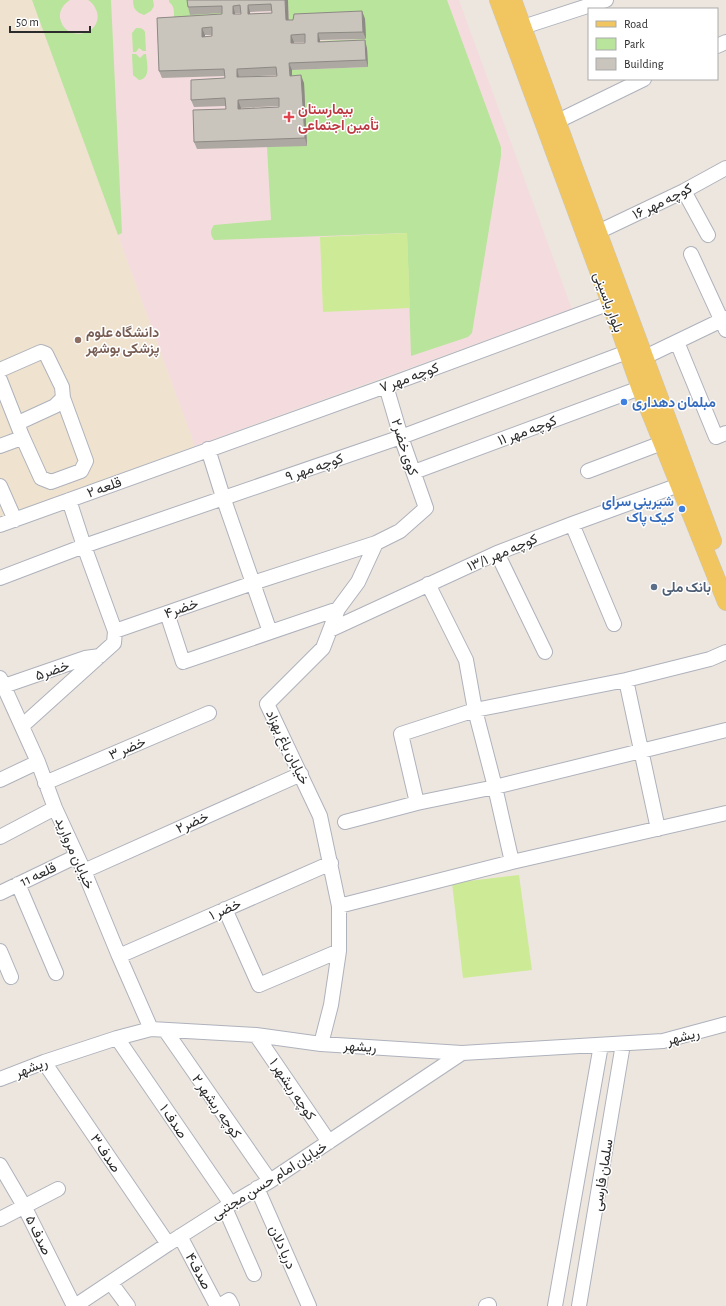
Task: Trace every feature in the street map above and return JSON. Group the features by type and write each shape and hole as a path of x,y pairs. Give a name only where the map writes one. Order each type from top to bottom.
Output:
{"main road":[{"name":"بلوار یاسینی","path":"498,0 567,170 610,303 640,388 726,602"},
{"name":"بلوار یاسینی","path":"513,0 558,121 567,170 598,232 726,574"}],"street":[{"path":"523,27 606,0"},
{"path":"558,121 642,80"},
{"name":"کوچه مهر ۱۶","path":"598,232 684,191 726,168"},
{"path":"684,191 708,235"},
{"path":"645,357 724,323 691,254"},
{"name":"کوچه مهر ۷","path":"208,449 386,386 610,303"},
{"path":"677,342 716,437 726,433"},
{"path":"0,370 41,352 46,354 62,387 63,398 86,461 82,471 51,482 41,478 0,380"},
{"name":"کوچه مهر ۹","path":"0,578 84,546 223,497 401,437 627,352"},
{"name":"کوی خضر۲","path":"376,543 400,531 426,508 401,437 386,386"},
{"name":"کوچه مهر ۱۱","path":"414,472 640,388"},
{"path":"0,446 19,439 20,430 55,406 63,398"},
{"path":"588,471 662,443"},
{"path":"208,449 270,632"},
{"name":"قلعه ۲","path":"0,525 208,449"},
{"name":"کوچه مهر ۱۳/۱","path":"330,630 496,553 679,485"},
{"path":"0,486 15,520"},
{"path":"22,726 114,643 115,631 69,500"},
{"path":"572,524 614,624"},
{"name":"خضر۴","path":"115,631 253,583 376,543"},
{"name":"خیابان باغ بهزاد","path":"321,1044 331,1005 340,951 339,906 320,816 267,704 323,648 338,609 358,582 376,543"},
{"path":"496,553 545,652"},
{"path":"428,584 466,660 475,710 495,787 512,862"},
{"path":"167,613 183,662 338,609"},
{"path":"417,803 402,734 475,710 626,680 710,659 726,652"},
{"name":"خضر۵","path":"1,680 85,658 100,656"},
{"name":"خیابان مروارید","path":"1,680 38,762 55,808 84,871 119,956 158,1029"},
{"path":"626,680 658,829"},
{"name":"خضر ۳","path":"45,783 209,713"},
{"path":"345,822 417,803 495,787 726,730"},
{"path":"0,780 38,762"},
{"name":"خضر۲","path":"84,871 301,774"},
{"path":"0,837 55,808"},
{"path":"339,906 512,862 726,812"},
{"name":"قلعه 11","path":"0,892 77,856"},
{"name":"خضر ۱","path":"119,956 331,863"},
{"path":"18,884 56,973"},
{"path":"225,909 258,985 340,951"},
{"path":"0,951 11,977"},
{"name":"ریشهر","path":"0,1079 44,1062 117,1038 158,1029 256,1035 321,1044 462,1053 662,1041 726,1024"},
{"name":"کوچه ریشهر ۲","path":"158,1029 270,1182"},
{"name":"کوچه ریشهر ۱","path":"256,1035 329,1142"},
{"name":"صدف ۱","path":"117,1038 228,1206 254,1274"},
{"name":"سلمان فارسی","path":"579,1306 623,1044"},
{"name":"سلمان فارسی","path":"555,1306 601,1045"},
{"name":"خیابان امام حسن مجتبی","path":"74,1306 180,1236 257,1188 270,1182 462,1053"},
{"name":"صدف ۳","path":"44,1062 168,1244"},
{"name":"صدف ۵","path":"0,1165 24,1206 74,1306"},
{"name":"دریا دلان","path":"257,1188 309,1306"},
{"path":"0,1219 58,1189"},
{"path":"568,1231 592,1235"},
{"name":"صدف۴","path":"180,1236 218,1306"},
{"path":"111,1283 128,1306"},
{"path":"218,1306 229,1300 232,1306"}],"shaded area":[{"name":"دانشگاه علوم پزشکی بوشهر","path":"0,0 32,0 195,446 0,517"},
{"name":"بیمارستان تأمین اجتماعی","path":"32,0 459,0 572,309 195,446"}],"green space":[{"path":"32,0 70,0 62,8 60,18 63,26 75,34 89,31 97,20 97,12 93,4 88,0 111,0 122,233 118,235"},
{"path":"133,0 153,0 154,6 151,11 144,15 136,10"},
{"path":"169,0 189,0 225,13 225,22 170,21 174,16 174,12"},
{"path":"288,0 447,0 501,147 501,156 472,333 468,337 411,356 407,233 214,240 211,232 214,225 271,220 267,147 307,145 292,83 292,70 368,67 321,49 320,41 366,39 289,27"},
{"path":"136,28 140,28 145,32 146,51 139,48 136,52 133,52 132,33"},
{"path":"132,54 136,54 140,58 146,54 147,74 143,79 139,80 133,75"},
{"path":"407,233 410,308 323,312 320,237"},
{"path":"519,875 532,970 463,978 452,883"}],"building":[{"path":"187,0 285,0 286,20 293,20 294,14 362,11 363,32 318,33 318,42 365,40 366,60 289,63 290,76 301,75 305,138 194,142 193,110 226,109 225,98 191,100 191,80 225,78 224,69 159,71 157,18 222,14 222,6 188,7","holes":["271,4 272,13 248,14 248,5","240,5 241,14 233,14 233,6","212,27 212,36 202,37 202,28","305,34 305,43 291,43 291,35","276,67 277,76 237,77 237,69","279,98 279,107 238,109 238,100"]}],"place":[{"name":"بیمارستان تأمین اجتماعی","path":"289,117"},
{"name":"دانشگاه علوم پزشکی بوشهر","path":"78,340"},
{"name":"مبلمان دهداری","path":"624,402"},
{"name":"شیرینی سرای کیک پاک","path":"682,509"},
{"name":"بانک ملی","path":"654,587"}]}
